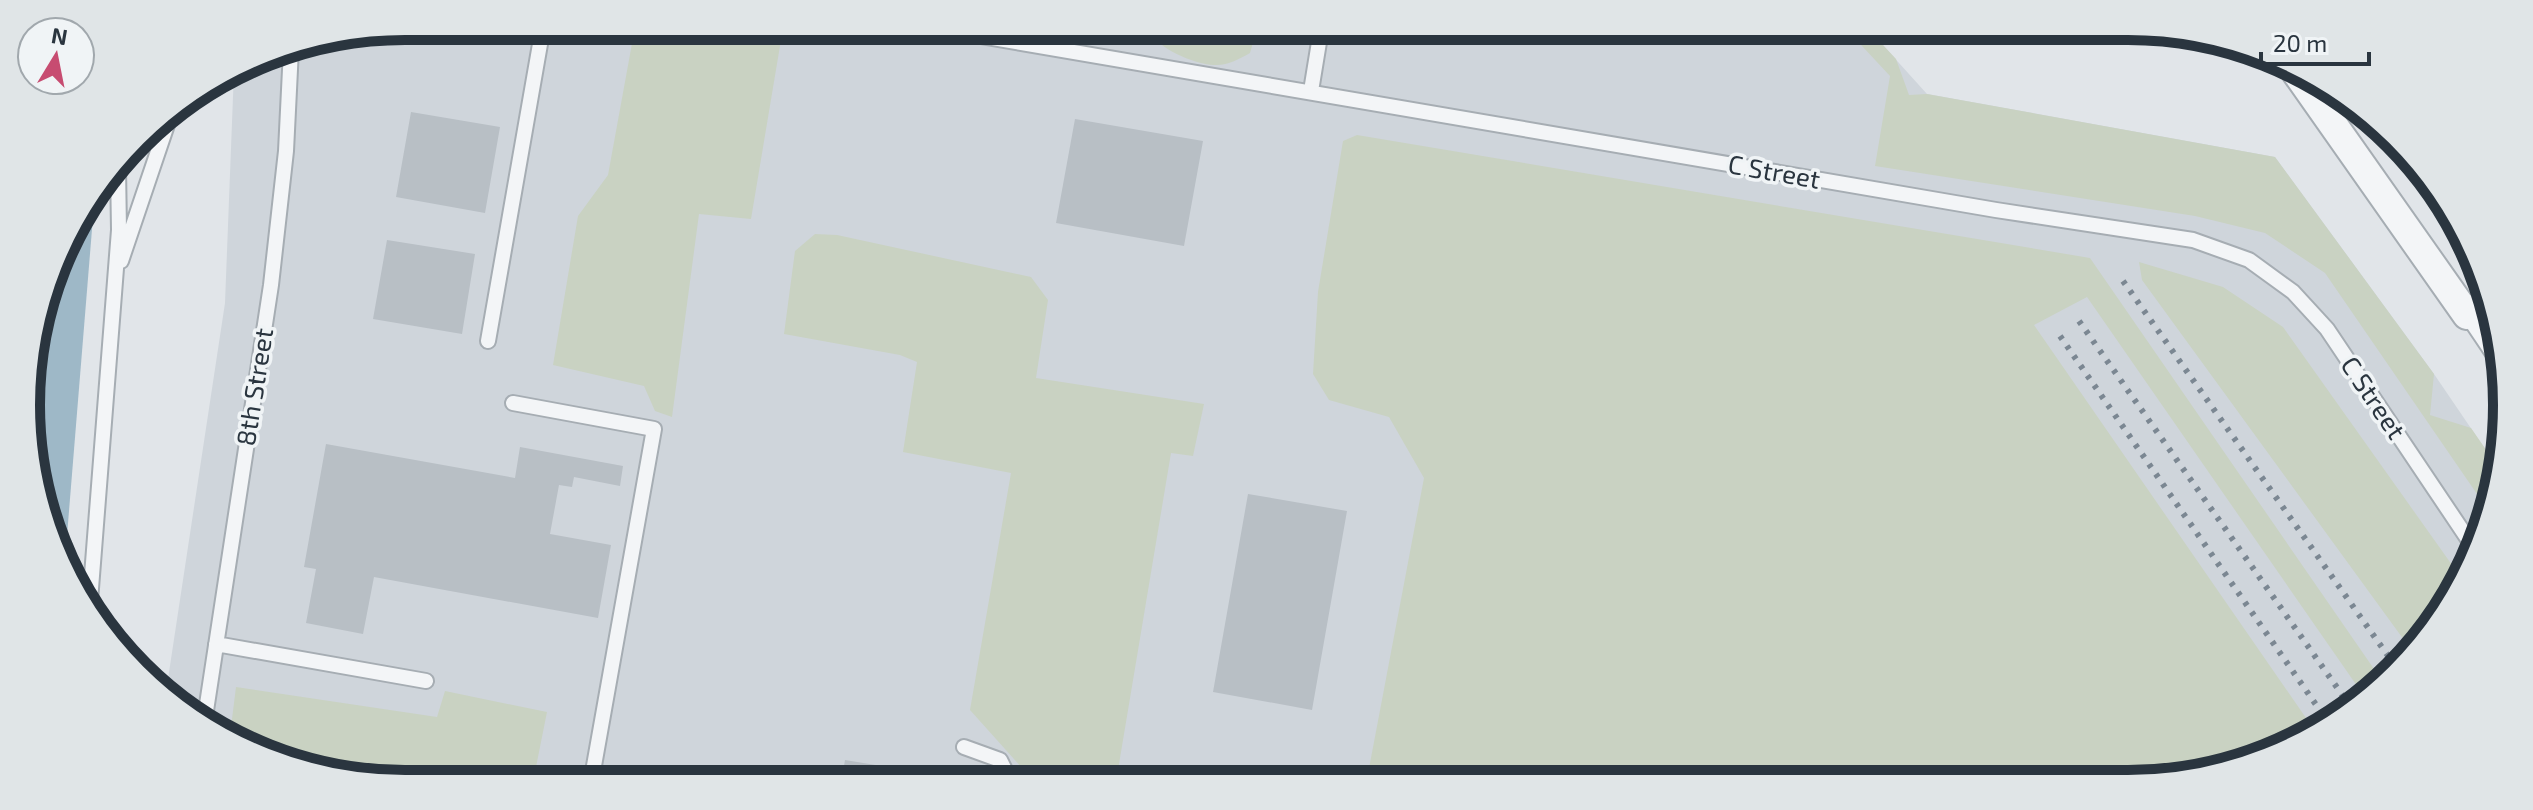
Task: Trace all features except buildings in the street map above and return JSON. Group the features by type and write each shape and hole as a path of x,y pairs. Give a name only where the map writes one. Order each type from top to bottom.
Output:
{"street":[{"path":"2308,88 2477,308"}],"lane":[{"path":"488,341 541,40"},
{"name":"C Street","path":"1006,40 1996,210 2193,240 2249,260 2293,292 2327,329 2468,538"},
{"path":"1311,91 1319,40"},
{"name":"8th Street","path":"206,711 271,285 286,151 291,58"},
{"path":"115,280 165,130"},
{"path":"91,591 119,230 118,179"},
{"path":"513,403 654,429 593,770"},
{"path":"216,644 426,681"},
{"path":"964,747 1000,760 1005,770"}],"shaded area":[{"path":"405,40 1878,40 1927,94 2275,157 2434,374 2490,456 2474,522 2455,566 2418,627 2386,663 2350,695 2289,732 2245,751 2176,767 2128,770 381,769 311,758 265,742 222,721 168,682 225,303 234,83 288,59 357,43"}],"green space":[{"path":"633,40 781,40 751,219 699,214 672,417 655,411 644,386 553,365 578,216 608,175"},
{"path":"1157,40 1254,40 1250,53 1219,65 1196,62 1176,54"},
{"path":"1856,40 1878,40 1896,59 1909,95 1927,94 2275,157 2434,374 2430,415 2471,428 2490,455 2481,500 2325,273 2265,233 2195,216 1875,166 1890,76"},
{"path":"1357,135 2090,258 2376,672 2358,688 2087,297 2034,325 2309,722 2268,742 2222,758 2152,769 1369,770 1424,478 1389,417 1329,400 1313,374 1318,292 1343,141"},
{"path":"815,234 837,235 1031,277 1048,300 1036,378 1204,404 1193,456 1171,453 1118,770 1024,770 970,710 1011,473 903,452 917,362 900,355 784,334 795,251"},
{"path":"2139,262 2223,287 2283,327 2454,568 2431,608 2405,642 2142,280"},
{"path":"236,687 437,717 445,691 547,712 535,770 357,767 288,751 231,726"}],"water":[{"path":"93,217 67,541 52,499 43,453 41,381 47,334 59,288"}],"railway":[{"path":"2123,281 2390,659"},
{"path":"2079,321 2345,699"},
{"path":"2060,336 2322,714"}]}
